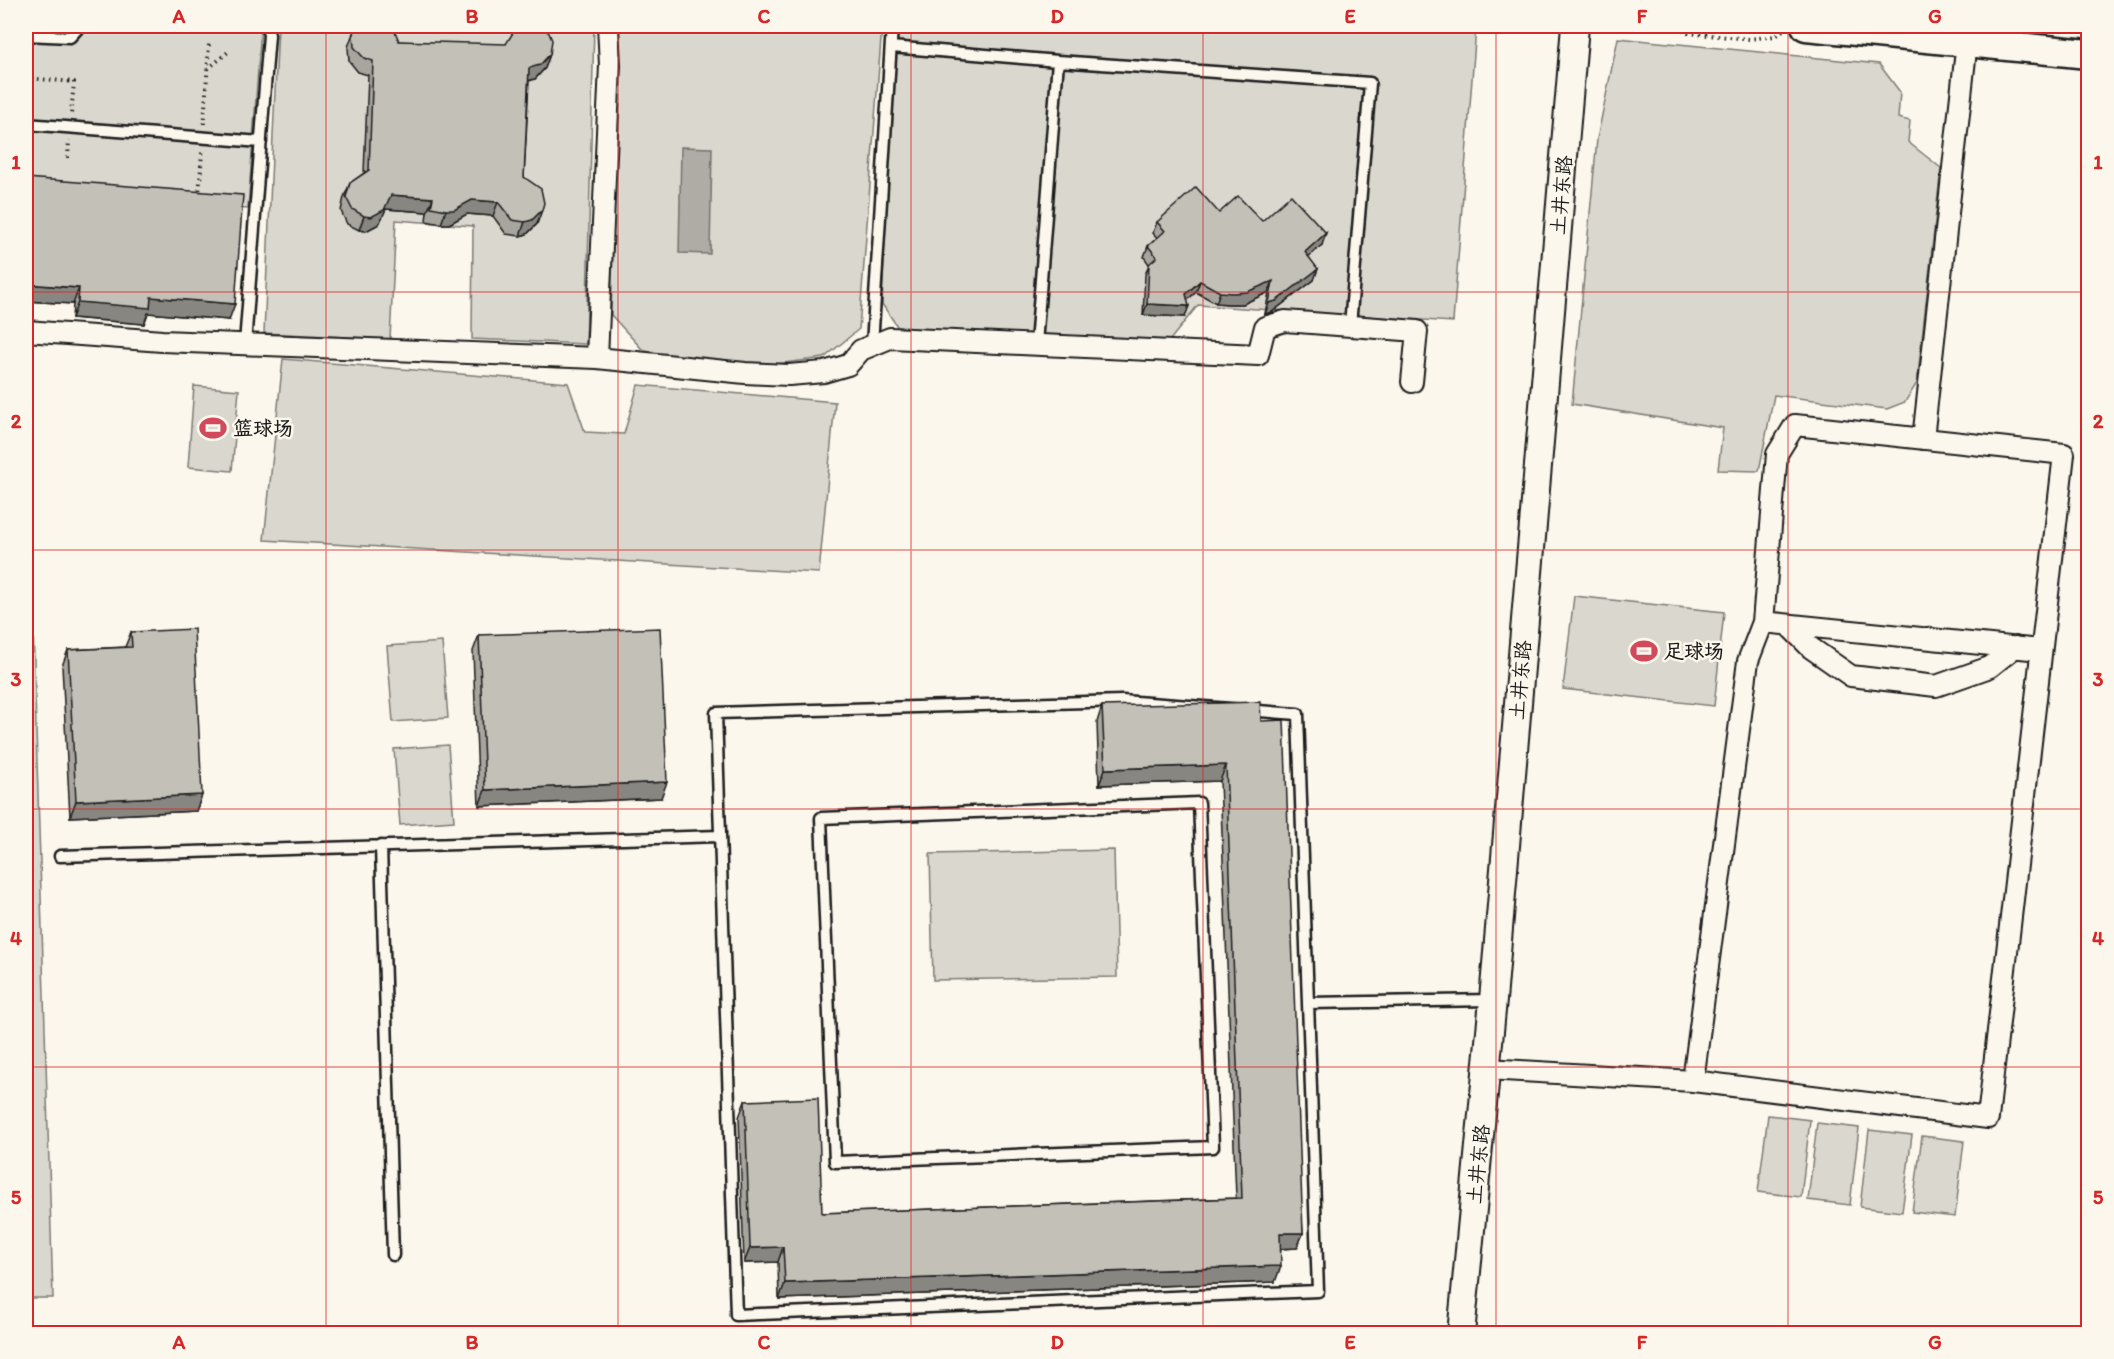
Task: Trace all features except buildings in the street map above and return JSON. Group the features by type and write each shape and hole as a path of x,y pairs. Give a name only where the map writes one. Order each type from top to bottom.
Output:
{"main road":[{"path":"1806,26 2088,54"}],"street":[{"path":"597,358 610,65 608,26"},
{"name":"土井东路","path":"1461,1334 1487,1069 1575,26"},
{"path":"1923,439 1967,41"},
{"path":"26,331 245,344 597,358 734,372 789,375 824,372 848,365 861,350 890,338 1258,355 1265,327 1285,321 1417,331 1412,382"},
{"path":"1487,1069 1693,1081 1988,1118 2064,454 1795,425 1777,454 1763,622 1748,661 1693,1081"},
{"path":"1763,622 2040,650"},
{"path":"1788,625 1811,648 1851,676 1936,686 1990,667 2015,647"}],"lane":[{"path":"26,35 70,37 80,26"},
{"path":"245,344 269,35 267,26"},
{"path":"872,345 892,26"},
{"path":"891,47 1370,83 1350,326"},
{"path":"1036,344 1059,61"},
{"path":"26,124 261,142"},
{"path":"1122,701 1298,714 1308,1003 1318,1291 736,1315 716,713 1122,701"},
{"path":"1199,803 1213,1147 835,1162 821,818 1199,803"},
{"path":"60,856 720,836"},
{"path":"381,846 393,1256"},
{"path":"1308,1003 1493,1000"}],"path":[{"path":"1678,26 1688,33 1749,39 1776,36 1788,26"},
{"path":"208,69 229,51"},
{"path":"26,78 74,82 68,158"}],"shaded area":[{"path":"26,26 264,26 261,27 248,209 26,194"},
{"path":"278,26 594,26 586,344 472,339 473,226 396,220 390,339 264,333"},
{"path":"635,26 882,26 859,329 824,358 767,365 672,357 642,349 611,315 619,30 636,29"},
{"path":"895,26 1433,26 1476,28 1453,322 1198,305 1166,345 899,329 882,304"},
{"path":"1618,38 1879,64 1900,92 1898,118 1910,121 1908,142 1941,168 1917,383 1905,402 1887,409 1774,395 1759,471 1718,470 1723,428 1572,404 1597,139"},
{"path":"681,147 712,148 710,254 679,253"},
{"path":"283,359 568,383 585,432 624,434 638,385 835,402 819,573 264,540"},
{"name":"篮球场","path":"194,386 239,390 232,471 188,467"},
{"path":"26,593 32,593 53,1298 26,1298"},
{"name":"足球场","path":"1574,596 1724,612 1714,706 1563,689"},
{"path":"442,642 448,718 393,722 387,646"},
{"path":"448,745 454,821 400,825 394,749"},
{"path":"1114,850 1117,977 933,980 930,854"},
{"path":"1768,1115 1810,1120 1801,1197 1758,1192"},
{"path":"1817,1123 1859,1128 1850,1205 1808,1200"},
{"path":"1869,1130 1912,1135 1902,1212 1860,1207"},
{"path":"1922,1136 1964,1141 1955,1217 1912,1212"}],"place":[{"name":"篮球场","path":"213,428"},
{"name":"足球场","path":"1644,651"}]}
